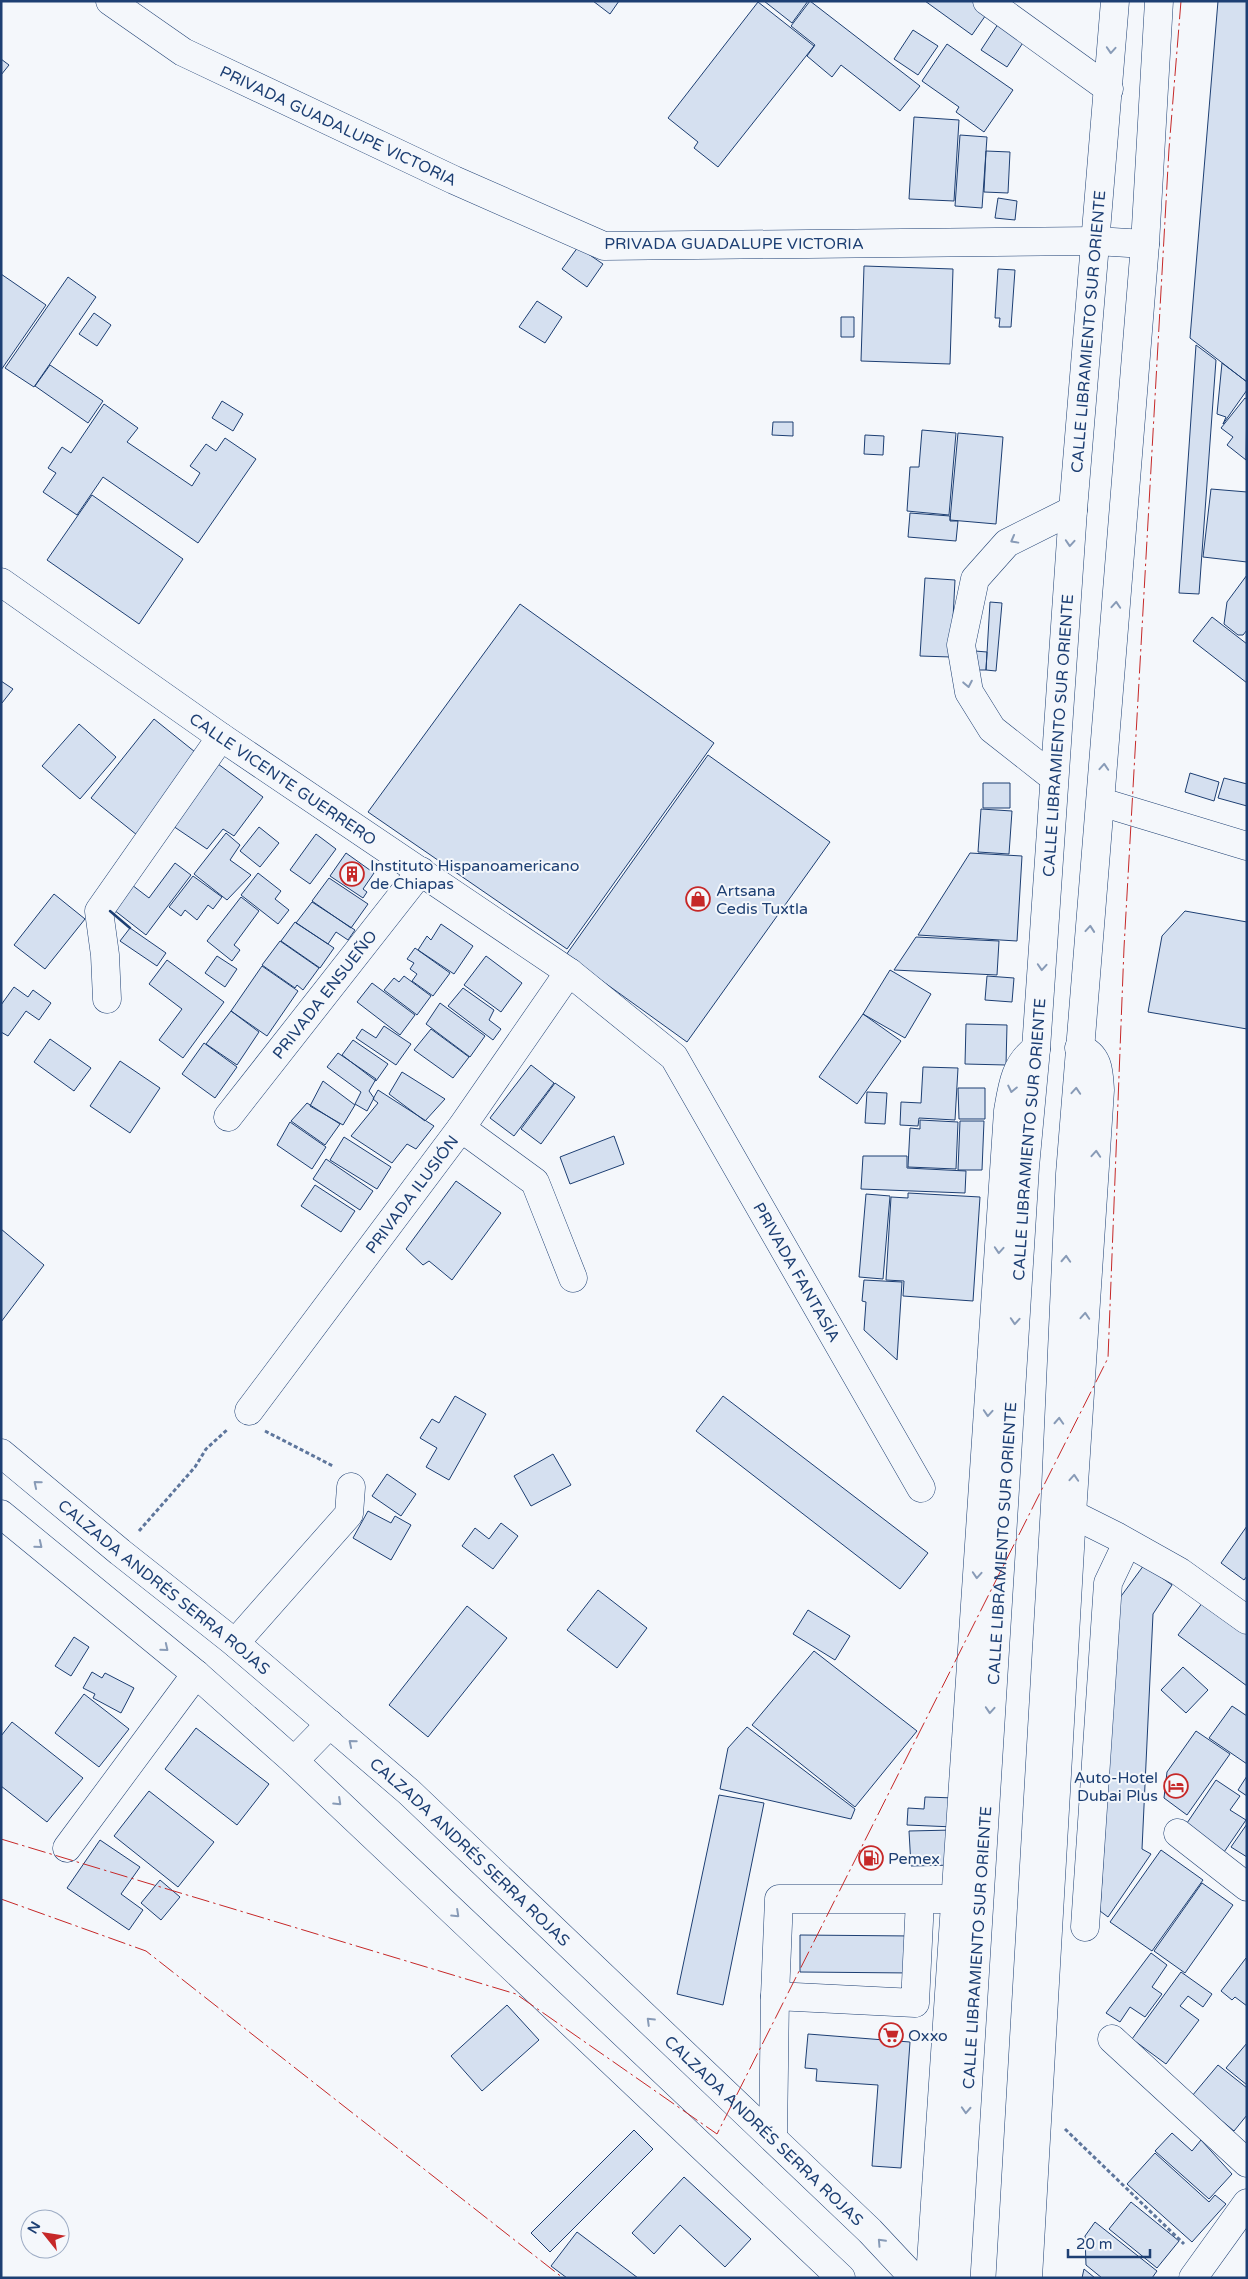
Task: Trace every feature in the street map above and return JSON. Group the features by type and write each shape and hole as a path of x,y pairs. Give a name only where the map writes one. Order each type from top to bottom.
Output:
{"street":[{"name":"PRIVADA GUADALUPE VICTORIA","path":"110,1 183,52 446,176 604,246 1096,241 1145,244"},
{"path":"987,1 1109,89"},
{"name":"CALLE LIBRAMIENTO SUR ORIENTE","path":"956,2278 1025,1167 1036,1048 1072,510 1109,89 1114,1"},
{"path":"1010,2278 1054,1525 1070,1174 1145,244 1160,1"},
{"path":"1053,777 992,729 969,692 961,645 975,579 1008,542 1072,510"},
{"name":"CALLE VICENTE GUERRERO","path":"1,582 221,737 569,972 674,1057"},
{"path":"107,999 105,956 99,911 221,737"},
{"path":"1101,802 1247,846"},
{"name":"PRIVADA ENSUEÑO","path":"228,1117 421,871"},
{"name":"PRIVADA ILUSIÓN","path":"249,1411 461,1128 569,972"},
{"path":"930,2278 1008,1111 1012,1085 1018,1069 1026,1056 1036,1048"},
{"path":"1028,2278 1072,1514 1100,1090 1099,1067 1086,1050 1079,1048"},
{"name":"PRIVADA FANTASÍA","path":"674,1057 921,1488"},
{"path":"461,1128 535,1182 573,1278"},
{"name":"CALZADA ANDRÉS SERRA ROJAS","path":"1,1454 235,1643 409,1792 870,2230 914,2278"},
{"path":"235,1643 349,1514 351,1487"},
{"path":"1,1514 196,1674 294,1761 841,2278"},
{"path":"1072,1514 1180,1572 1247,1620"},
{"path":"1085,1927 1108,1583 1127,1543"},
{"path":"67,1848 196,1674"},
{"path":"294,1761 330,1724"},
{"path":"1178,1834 1247,1887"},
{"path":"773,2138 774,1996 779,1899 955,1899"},
{"path":"915,2003 920,1900"},
{"path":"774,1996 948,2006"},
{"path":"1112,2039 1247,2163"},
{"path":"1199,2271 1247,2203"}],"path":[{"path":"120,1552 195,1467 206,1449 249,1411 266,1432 338,1469 351,1487"},
{"path":"1064,2128 1199,2271"}],"building":[{"path":"593,1 619,1 610,14"},
{"path":"764,1 808,1 792,23"},
{"path":"810,1 920,86 900,111 841,65 832,77 807,56 815,45 791,26"},
{"path":"925,1 979,1 990,9 972,35"},
{"path":"1218,1 1247,1 1247,382 1190,338"},
{"path":"758,2 814,46 718,167 694,148 698,142 668,118"},
{"path":"1004,15 1030,32 1007,67 981,50"},
{"path":"913,30 938,46 918,75 894,59"},
{"path":"947,44 1013,90 984,132 956,112 959,107 922,81"},
{"path":"1,59 9,65 1,75"},
{"path":"914,117 959,120 954,201 909,199"},
{"path":"960,135 987,137 982,208 955,206"},
{"path":"986,151 1010,152 1008,193 984,192"},
{"path":"998,198 1017,201 1015,220 995,218"},
{"path":"578,247 603,264 587,287 562,269"},
{"path":"864,266 953,269 950,364 861,361"},
{"path":"998,269 1015,270 1011,327 999,327 1000,318 995,318"},
{"path":"1,274 46,305 1,370"},
{"path":"68,277 96,297 34,387 5,368"},
{"path":"537,301 562,317 545,343 519,327"},
{"path":"94,313 111,325 97,346 79,334"},
{"path":"841,317 854,317 854,337 841,337"},
{"path":"1196,345 1216,360 1199,594 1179,593"},
{"path":"1222,363 1247,382 1247,390 1223,424 1226,417 1217,414"},
{"path":"50,365 103,401 88,423 35,386"},
{"path":"1245,398 1247,399 1246,460 1227,445 1233,437 1221,428"},
{"path":"222,401 243,414 233,431 212,418"},
{"path":"104,404 138,428 127,442 192,486 200,473 190,466 206,444 216,451 225,438 256,459 198,543 103,477 77,515 43,492 56,473 48,468 62,447 71,453"},
{"path":"773,422 793,422 793,436 772,435"},
{"path":"922,430 956,433 949,515 907,511 910,467 919,467"},
{"path":"958,433 1003,437 996,524 950,520"},
{"path":"865,435 884,436 883,455 864,454"},
{"path":"1211,489 1247,492 1247,562 1203,557"},
{"path":"92,495 183,559 139,624 47,560"},
{"path":"910,513 950,516 950,521 958,521 956,541 908,537"},
{"path":"1247,575 1247,630 1243,635 1238,635 1224,624 1227,602"},
{"path":"925,578 955,580 951,657 920,656"},
{"path":"990,602 1002,603 996,671 986,670"},
{"path":"520,604 714,743 567,949 368,812"},
{"path":"1212,617 1247,644 1247,683 1193,641"},
{"path":"975,651 987,652 986,670 974,670"},
{"path":"1,681 13,689 2,703 1,703"},
{"path":"154,719 200,756 137,835 91,798"},
{"path":"79,724 116,757 80,799 42,766"},
{"name":"Artsana Cedis Tuxtla","path":"708,755 830,842 687,1042 566,955"},
{"path":"218,764 263,797 234,836 223,829 207,849 173,826"},
{"path":"1190,773 1219,782 1214,801 1185,792"},
{"path":"1224,778 1247,784 1247,806 1218,798"},
{"path":"983,783 1010,783 1010,808 983,808"},
{"path":"981,809 1012,811 1009,854 978,852"},
{"path":"259,827 279,843 260,867 240,851"},
{"path":"226,833 240,845 230,860 251,875 227,900 194,874"},
{"path":"316,834 336,849 310,884 290,870"},
{"name":"Instituto Hispanoamericano de Chiapas","path":"346,853 374,873 363,889 367,892 363,898 330,876"},
{"path":"970,853 1022,856 1017,941 918,935"},
{"path":"175,863 191,875 146,935 114,910 132,885 149,898"},
{"path":"258,873 281,891 275,899 289,910 278,924 241,895"},
{"path":"193,876 222,897 213,909 208,905 197,920 185,910 181,916 169,907"},
{"path":"329,878 368,904 351,928 312,901"},
{"path":"54,894 85,919 45,969 14,945"},
{"path":"241,897 259,911 234,945 240,950 232,961 207,941"},
{"path":"312,902 355,930 348,940 336,932 328,944 296,923"},
{"path":"1185,911 1247,922 1247,1029 1148,1012 1162,936"},
{"path":"295,922 334,948 320,968 281,941"},
{"path":"441,924 473,946 454,974 418,950 427,936 431,940"},
{"path":"130,928 166,953 157,966 120,941"},
{"path":"916,937 999,941 997,975 894,970"},
{"path":"280,941 319,968 303,990 297,985 295,988 262,965"},
{"path":"415,948 450,973 433,996 412,981 417,974 410,969 414,963 407,959"},
{"path":"217,956 237,969 225,987 205,973"},
{"path":"486,956 522,983 501,1012 464,985"},
{"path":"167,960 224,1002 183,1058 159,1040 182,1009 149,984"},
{"path":"262,966 298,991 267,1036 231,1011"},
{"path":"890,970 931,994 905,1038 863,1014"},
{"path":"404,976 431,996 417,1015 384,990 394,978 399,982"},
{"path":"987,976 1014,978 1012,1002 985,1000"},
{"path":"372,983 415,1015 400,1035 357,1002"},
{"path":"14,987 28,997 33,990 51,1003 39,1020 26,1011 8,1036 1,1032 1,1005"},
{"path":"463,988 494,1010 489,1020 501,1029 493,1040 448,1006"},
{"path":"440,1003 485,1036 470,1057 426,1024"},
{"path":"231,1011 259,1032 237,1065 206,1044"},
{"path":"863,1014 901,1041 857,1104 819,1077"},
{"path":"966,1024 1007,1025 1006,1065 965,1064"},
{"path":"384,1026 411,1044 396,1065 356,1038 362,1029 376,1038"},
{"path":"431,1029 469,1057 453,1078 414,1050"},
{"path":"50,1039 91,1068 74,1091 34,1062"},
{"path":"353,1040 388,1064 376,1081 342,1055"},
{"path":"204,1043 237,1067 215,1098 182,1074"},
{"path":"338,1053 376,1079 369,1091 374,1098 367,1111 355,1104 361,1092 327,1067"},
{"path":"120,1061 160,1088 130,1133 90,1106"},
{"path":"531,1065 554,1083 514,1136 490,1118"},
{"path":"923,1067 958,1068 955,1120 919,1118 918,1126 900,1125 901,1102 921,1103"},
{"path":"402,1072 445,1099 425,1121 389,1094"},
{"path":"323,1081 355,1105 343,1125 310,1106"},
{"path":"555,1083 575,1097 541,1144 521,1129"},
{"path":"958,1088 985,1088 985,1119 959,1119"},
{"path":"378,1090 434,1126 416,1149 407,1144 392,1163 351,1136 378,1103 373,1099"},
{"path":"867,1092 887,1093 885,1124 865,1123"},
{"path":"307,1103 340,1124 325,1145 291,1121"},
{"path":"920,1120 958,1122 956,1169 908,1167 910,1128 920,1129"},
{"path":"960,1121 984,1121 982,1170 958,1170"},
{"path":"290,1122 326,1147 312,1169 277,1145"},
{"path":"614,1136 624,1164 570,1184 560,1157"},
{"path":"344,1137 391,1167 377,1189 330,1160"},
{"path":"863,1156 907,1156 907,1168 966,1171 965,1193 861,1189"},
{"path":"326,1159 373,1191 360,1210 313,1179"},
{"path":"456,1181 501,1213 452,1280 429,1261 423,1265 406,1249"},
{"path":"315,1185 355,1211 341,1232 301,1206"},
{"path":"908,1193 980,1197 973,1301 903,1296 904,1281 886,1280 891,1197 908,1198"},
{"path":"866,1194 890,1196 883,1279 859,1277"},
{"path":"1,1229 44,1265 1,1322"},
{"path":"864,1280 902,1282 897,1360 864,1330 866,1302 862,1301"},
{"path":"455,1396 486,1414 449,1480 426,1467 437,1448 420,1438 432,1419 439,1423"},
{"path":"723,1396 928,1553 900,1589 696,1431"},
{"path":"553,1454 571,1485 531,1506 514,1476"},
{"path":"387,1474 416,1494 401,1516 372,1496"},
{"path":"368,1511 391,1523 395,1516 411,1525 391,1560 353,1538"},
{"path":"501,1523 518,1536 493,1569 462,1546 475,1528 489,1539"},
{"path":"1247,1526 1247,1576 1244,1580 1221,1563"},
{"path":"1144,1565 1172,1585 1153,1614 1142,1849 1151,1854 1108,1917 1100,1911 1119,1599"},
{"path":"598,1590 647,1628 617,1668 567,1630"},
{"path":"1203,1602 1247,1634 1247,1686 1178,1635"},
{"path":"467,1606 507,1638 428,1737 389,1705"},
{"path":"808,1610 850,1636 835,1660 793,1634"},
{"path":"74,1637 89,1647 71,1676 55,1666"},
{"path":"814,1651 917,1731 855,1807 752,1725"},
{"path":"1183,1667 1208,1690 1186,1713 1161,1690"},
{"path":"92,1672 102,1678 105,1673 134,1688 121,1713 93,1698 95,1694 83,1688"},
{"path":"84,1694 129,1729 99,1767 55,1733"},
{"path":"1232,1706 1247,1716 1247,1764 1209,1738"},
{"path":"12,1722 83,1778 47,1822 1,1786 1,1736"},
{"path":"747,1727 855,1809 851,1819 720,1789 728,1748"},
{"path":"196,1728 269,1784 237,1825 165,1769"},
{"path":"1196,1731 1230,1754 1187,1815 1164,1798 1167,1772"},
{"path":"1247,1776 1247,1796 1238,1790"},
{"path":"1216,1780 1240,1796 1230,1810 1246,1820 1222,1855 1183,1829"},
{"path":"149,1791 214,1842 178,1887 114,1836"},
{"path":"719,1795 764,1803 723,2005 677,1994"},
{"path":"925,1797 955,1798 954,1827 907,1825 908,1808 924,1809"},
{"path":"1247,1824 1247,1857 1231,1847"},
{"path":"953,1830 954,1865 911,1866 909,1831"},
{"path":"100,1840 140,1867 121,1894 143,1910 129,1930 67,1888"},
{"path":"1161,1850 1203,1880 1152,1951 1110,1922"},
{"path":"160,1880 180,1897 161,1920 141,1903"},
{"path":"1202,1883 1233,1905 1185,1973 1154,1951"},
{"path":"800,1935 912,1936 912,1973 800,1972"},
{"path":"1151,1953 1167,1965 1152,1987 1162,1994 1145,2017 1130,2007 1120,2022 1106,2013"},
{"path":"1246,1958 1247,2006 1235,1997 1232,2000 1221,1991"},
{"path":"1181,1972 1212,1994 1203,2007 1188,1996 1180,2006 1199,2020 1166,2064 1132,2039"},
{"path":"507,2005 539,2040 482,2091 451,2056"},
{"path":"808,2034 910,2042 901,2168 872,2166 878,2085 816,2081 817,2069 805,2068"},
{"path":"1247,2043 1247,2085 1226,2068"},
{"path":"1218,2065 1247,2088 1247,2115 1234,2131 1192,2096"},
{"path":"634,2130 653,2149 550,2252 531,2233"},
{"path":"1172,2133 1192,2151 1201,2140 1232,2174 1209,2199 1155,2151"},
{"path":"1155,2153 1209,2202 1215,2195 1226,2204 1192,2242 1127,2184"},
{"path":"684,2177 751,2239 725,2267 680,2225 654,2254 632,2233"},
{"path":"1131,2202 1179,2241 1157,2268 1109,2229"},
{"path":"1095,2222 1157,2271 1152,2278 1102,2278 1086,2265 1085,2236"},
{"path":"577,2232 638,2278 567,2278 551,2266"},
{"path":"1084,2269 1095,2278 1082,2278"}],"wall":[{"path":"110,911 130,928"}],"power":[{"path":"1,1839 516,1994 717,2134 1108,1358 1124,948 1169,149 1181,1"},
{"path":"1,1899 146,1951 563,2278"}],"place":[{"name":"Instituto Hispanoamericano de Chiapas","path":"352,874"},
{"name":"Artsana Cedis Tuxtla","path":"698,899"},
{"name":"Auto-Hotel Dubai Plus","path":"1176,1786"},
{"name":"Pemex","path":"871,1858"},
{"name":"Oxxo","path":"891,2035"}]}
